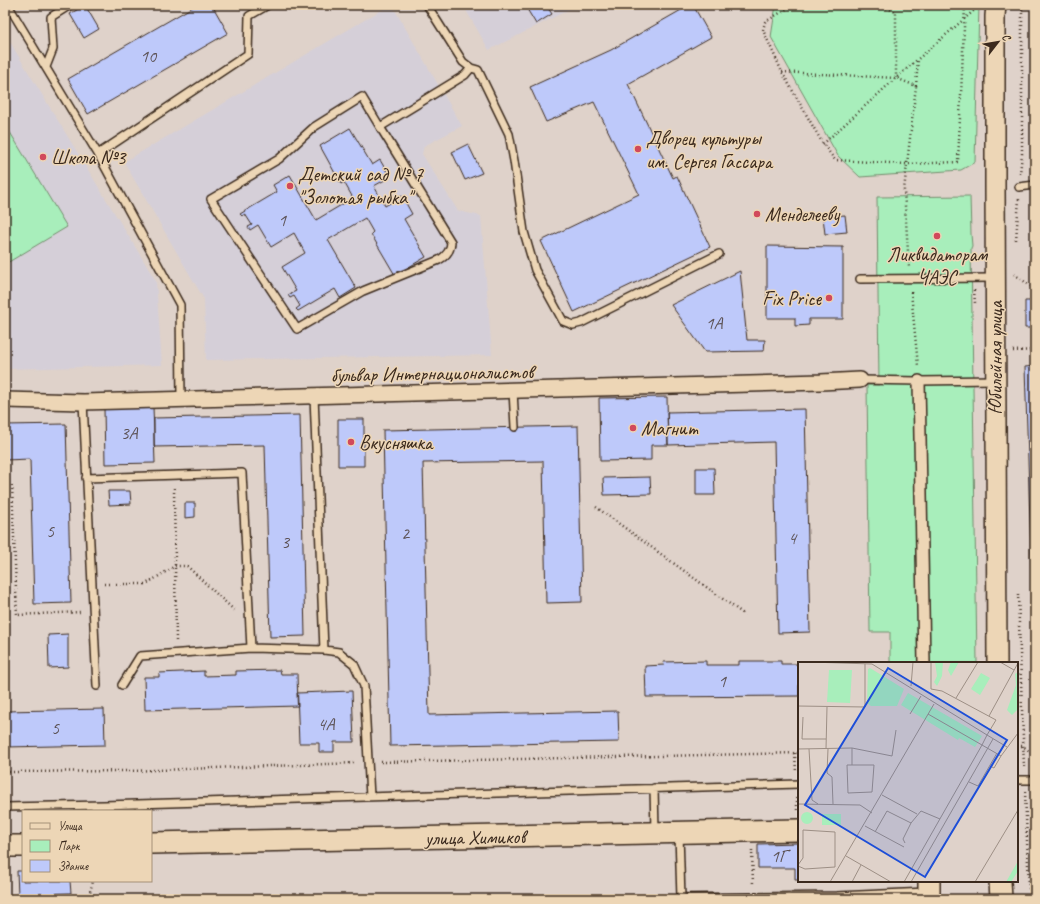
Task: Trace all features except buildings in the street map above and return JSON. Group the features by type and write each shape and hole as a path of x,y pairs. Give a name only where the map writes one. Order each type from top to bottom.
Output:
{"main road":[{"name":"улица Химиков","path":"152,843 798,830"},
{"path":"5,846 22,846"},
{"path":"1000,882 1001,899"}],"street":[{"name":"Юбилейная улица","path":"996,5 995,278 997,662"},
{"name":"бульвар Интернационалистов","path":"5,400 83,402 860,380"},
{"path":"919,381 924,662"}],"lane":[{"path":"8,5 98,154 180,305 181,399"},
{"path":"46,67 53,49 51,17 70,5"},
{"path":"98,154 248,54 250,16 268,5"},
{"path":"427,5 463,62 471,68 478,70 509,134 524,232 535,270 563,321 573,325 581,323 719,254"},
{"path":"380,126 465,74 471,68"},
{"path":"362,98 380,126 451,242 451,248 445,256 439,260 363,291 297,329 212,199 279,159 314,126 362,98"},
{"path":"1020,187 1035,185"},
{"path":"860,279 995,278"},
{"path":"860,380 996,380"},
{"path":"513,391 515,427"},
{"path":"314,396 324,650"},
{"path":"83,402 97,686"},
{"path":"86,478 242,473 251,648"},
{"path":"122,685 140,656 251,648 324,650 339,652 354,664 364,686 370,797"},
{"path":"1021,780 1035,780"},
{"path":"5,807 798,784"},
{"path":"654,788 655,833"},
{"path":"679,833 681,898 837,897 929,891"}],"path":[{"path":"793,5 765,22 763,30 782,72 823,144 835,160 907,164 958,162 965,5"},
{"path":"879,5 896,12 896,78"},
{"path":"1016,242 1022,154 1022,5"},
{"path":"823,144 977,7"},
{"path":"918,59 904,190 919,381"},
{"path":"782,72 896,78 916,86"},
{"path":"1013,282 1014,274 1035,289"},
{"path":"1009,351 1035,350"},
{"path":"174,475 176,653"},
{"path":"12,485 17,615 93,612"},
{"path":"596,507 745,615"},
{"path":"92,584 146,584 175,566 187,566 250,625"},
{"path":"1017,588 1023,746 1021,780 1029,888 1035,888"},
{"path":"1018,746 1023,746 1035,756"},
{"path":"5,772 136,771 368,762 798,753"},
{"path":"752,831 753,897"},
{"path":"88,899 93,882"},
{"path":"652,899 652,897 681,898"}],"shaded area":[{"name":"Детский сад № 7 \"Золотая рыбка\"","path":"392,5 462,126 424,146 422,154 458,211 481,216 492,355 206,360 204,299 124,162"},
{"path":"463,5 578,5 489,50"},
{"name":"Школа №3","path":"5,34 156,281 162,365 5,369"}],"green space":[{"path":"776,5 979,5 975,162 961,170 860,177 838,156 771,37"},
{"path":"5,124 67,227 7,263 5,260"},
{"path":"970,196 972,246 977,662 890,662 890,632 870,632 867,385 879,385 877,197"}],"place":[{"name":"Дворец культуры им. Сергея Гассара","path":"638,149"},
{"name":"Школа №3","path":"43,157"},
{"name":"Детский сад № 7 \"Золотая рыбка\"","path":"290,186"},
{"name":"Менделееву","path":"757,214"},
{"name":"Ликвидаторам ЧАЭС","path":"937,236"},
{"name":"Fix Price","path":"829,298"},
{"name":"Магнит","path":"633,428"},
{"name":"Вкусняшка","path":"351,442"}]}
